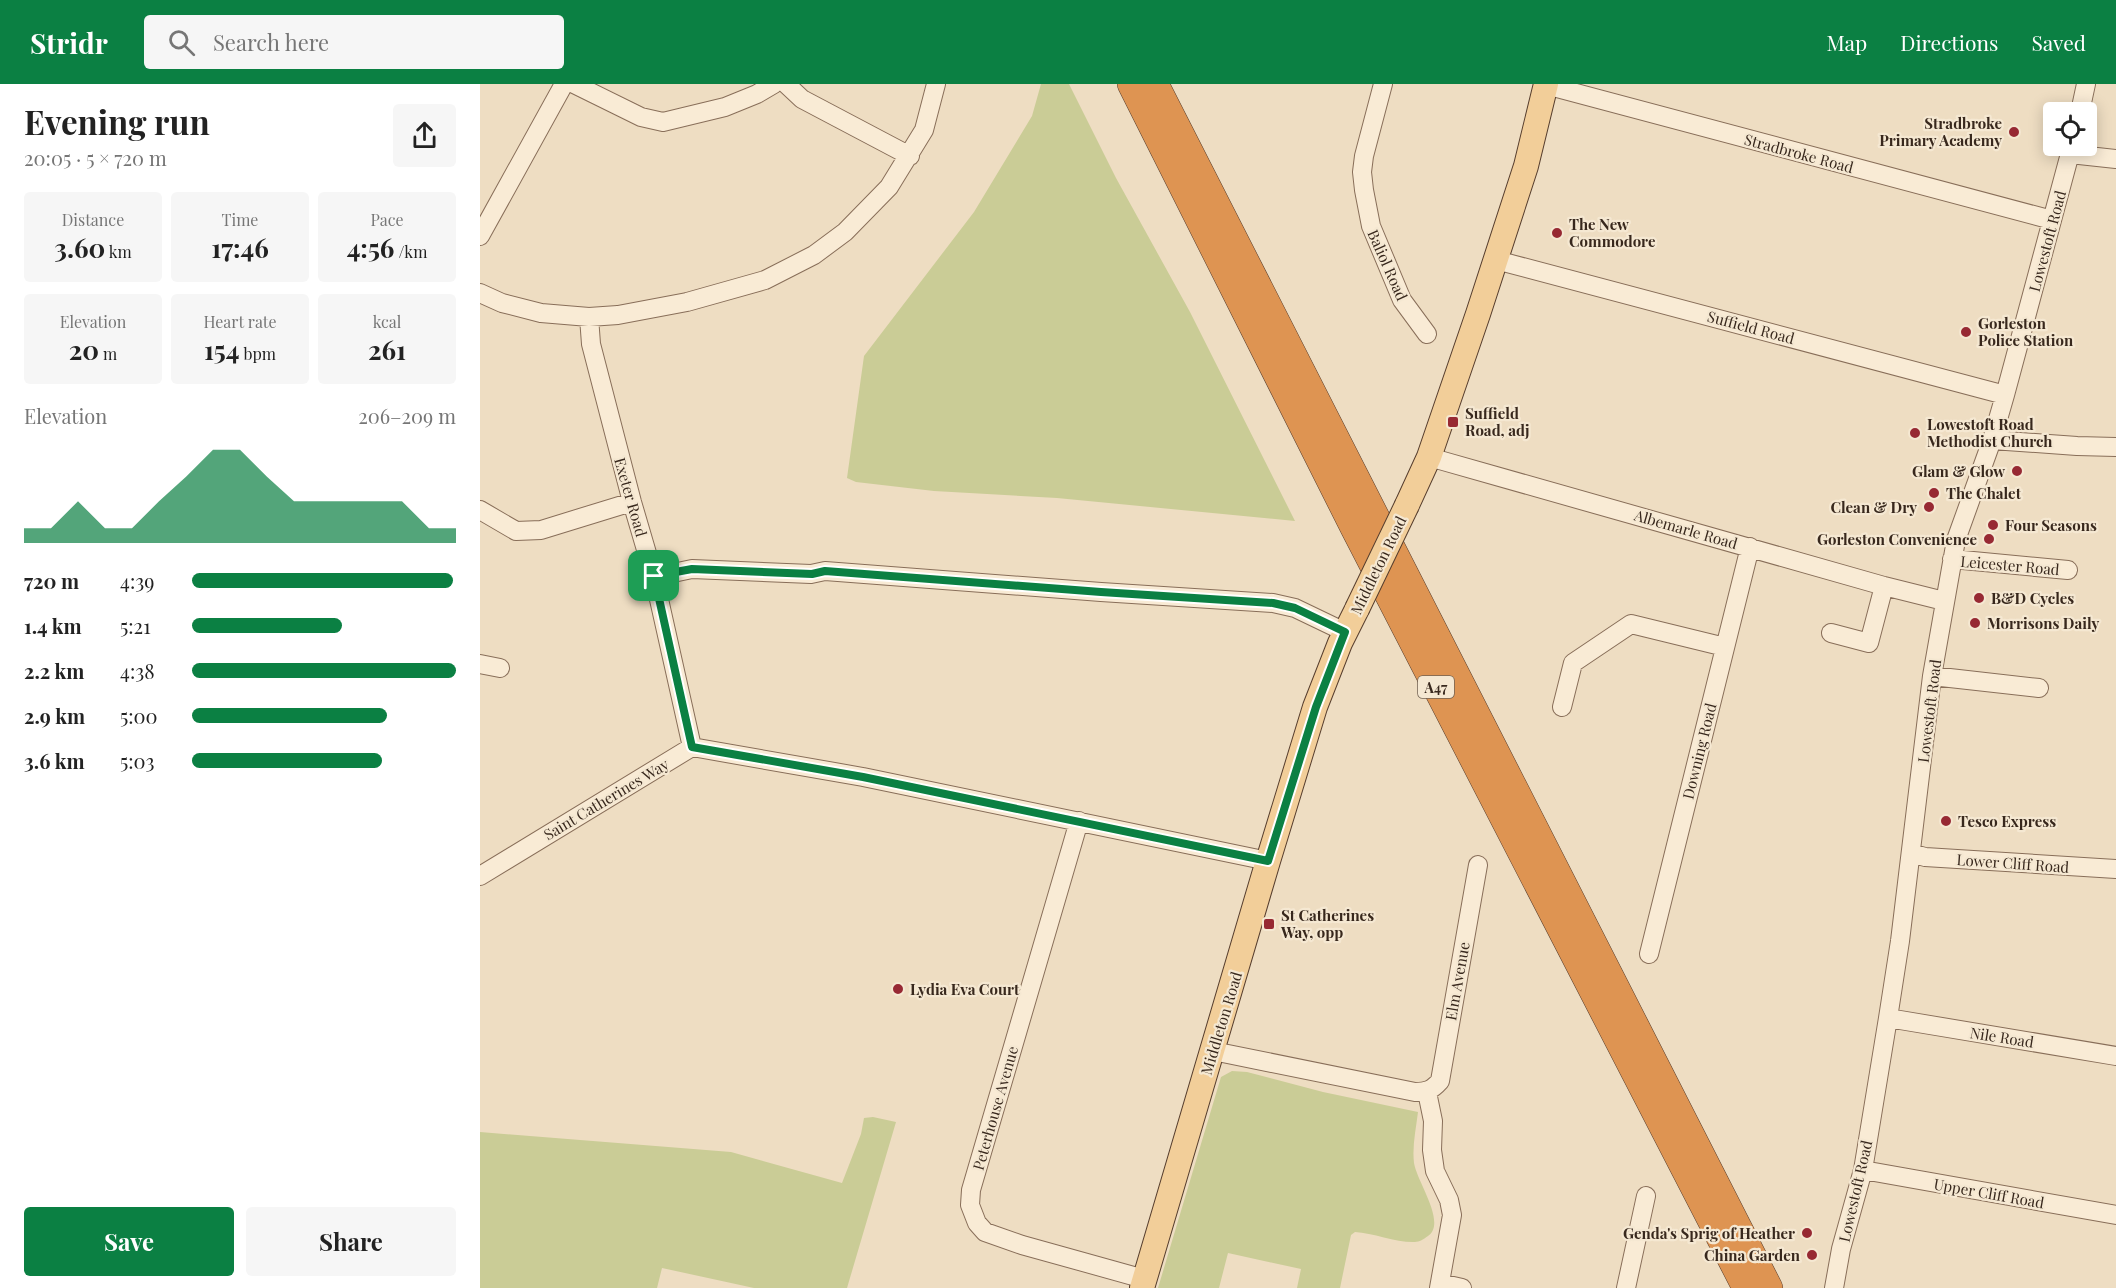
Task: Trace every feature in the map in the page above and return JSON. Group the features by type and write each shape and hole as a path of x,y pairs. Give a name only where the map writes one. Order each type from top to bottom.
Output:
{"highway":[{"name":"A47","path":"1131,84 1354,528 1746,1288"},
{"name":"A47","path":"1155,84 1769,1288"}],"main road":[{"name":"Middleton Road","path":"1143,1283 1316,707 1345,632 1429,457 1526,166 1546,85"}],"street":[{"path":"480,236 564,84"},
{"path":"574,84 640,117 663,122 725,107 757,94 774,84"},
{"path":"786,84 802,99 910,156"},
{"path":"480,293 502,303 541,313 589,317 618,315 687,302 765,280 814,255 845,232 890,187 924,130 936,84"},
{"name":"Baliol Road","path":"1383,84 1364,156 1362,172 1364,190 1371,226 1402,300 1427,334"},
{"path":"2082,102 2086,84"},
{"name":"Stradbroke Road","path":"1546,85 2052,220"},
{"path":"2097,155 2116,159"},
{"name":"Lowestoft Road","path":"1834,1288 1841,1249 1863,1170 1888,1017 1911,853 1932,676 1952,559 1956,540 2006,395 2069,156"},
{"name":"Suffield Road","path":"1496,260 2006,395"},
{"name":"Exeter Road","path":"589,317 591,344 632,502 654,576 692,747"},
{"path":"1992,440 2116,447"},
{"name":"Albemarle Road","path":"1429,457 1944,601"},
{"path":"480,510 516,531 541,530 632,502"},
{"name":"Downing Road","path":"1649,954 1750,547"},
{"name":"Leicester Road","path":"1952,559 2068,570"},
{"path":"654,576 692,569 812,574 825,571 1273,603 1295,608 1345,632"},
{"path":"1831,633 1869,643 1884,586"},
{"path":"1562,707 1573,663 1631,624 1725,647"},
{"path":"480,664 500,668"},
{"path":"1932,676 2039,688"},
{"path":"692,747 863,777 1268,861"},
{"name":"Saint Catherines Way","path":"480,876 692,747"},
{"name":"Peterhouse Avenue","path":"1079,821 971,1190 970,1205 976,1222 985,1232 1143,1283"},
{"name":"Lower Cliff Road","path":"1911,853 1925,857 2116,869"},
{"name":"Elm Avenue","path":"1427,1092 1440,1081 1478,865"},
{"name":"Nile Road","path":"1888,1017 2116,1056"},
{"path":"1212,1051 1415,1092 1427,1092 1433,1121 1432,1150 1435,1172 1449,1200 1452,1215 1440,1285 1462,1288"},
{"name":"Upper Cliff Road","path":"1863,1170 2116,1215"},
{"path":"1626,1288 1646,1196"}],"green space":[{"path":"1041,84 1069,84 1116,178 1190,312 1295,521 1057,498 934,491 856,482 847,478 864,356 974,212 1032,116"},
{"path":"1232,1071 1247,1072 1323,1092 1418,1112 1414,1163 1433,1212 1433,1230 1420,1241 1415,1242 1355,1232 1351,1235 1340,1288 1297,1288 1301,1269 1228,1253 1219,1288 1158,1288 1221,1077"},
{"path":"873,1117 896,1122 847,1288 754,1288 662,1268 657,1288 480,1288 480,1132 731,1152 842,1183 861,1134 864,1118"}],"place":[{"name":"Stradbroke Primary Academy","path":"2014,132"},
{"name":"The New Commodore","path":"1557,233"},
{"name":"Gorleston Police Station","path":"1966,332"},
{"name":"Suffield Road, adj","path":"1453,422"},
{"name":"Lowestoft Road Methodist Church","path":"1915,433"},
{"name":"Glam & Glow","path":"2017,471"},
{"name":"The Chalet","path":"1934,493"},
{"name":"Clean & Dry","path":"1929,507"},
{"name":"Four Seasons","path":"1993,525"},
{"name":"Gorleston Convenience","path":"1989,539"},
{"name":"B&D Cycles","path":"1979,598"},
{"name":"Morrisons Daily","path":"1975,623"},
{"name":"Tesco Express","path":"1946,821"},
{"name":"St Catherines Way, opp","path":"1269,924"},
{"name":"Lydia Eva Court","path":"898,989"},
{"name":"Genda's Sprig of Heather","path":"1807,1233"},
{"name":"China Garden","path":"1812,1255"}],"route":[{"path":"692,569 812,574 825,571 1273,603 1295,608 1345,632 1316,707 1268,861 863,777 692,747 654,576 692,569"}]}
